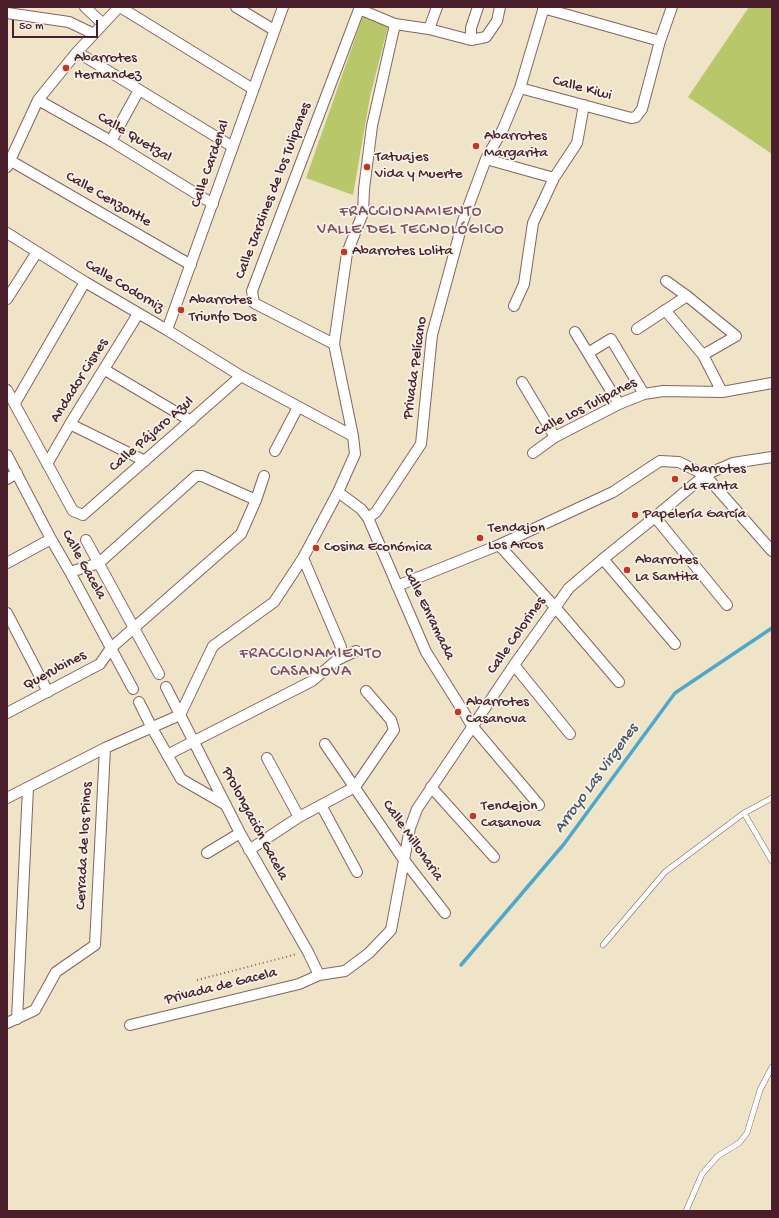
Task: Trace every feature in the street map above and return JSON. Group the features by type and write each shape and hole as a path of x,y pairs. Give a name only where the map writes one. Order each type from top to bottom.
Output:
{"street":[{"path":"85,7 103,24"},
{"path":"9,164 38,100 77,52 120,7 253,89"},
{"path":"236,7 274,30"},
{"name":"Calle Cardenal","path":"167,330 283,7"},
{"path":"429,29 437,7"},
{"path":"471,40 471,28 478,7"},
{"path":"359,8 395,24 429,29 465,40 471,40 486,37 498,21 500,7"},
{"path":"543,8 660,41 672,7"},
{"name":"Calle Jardines de los Tulipanes","path":"334,344 254,303 252,291 359,8"},
{"name":"Privada Pelícano","path":"368,518 376,512 421,444 432,335 463,221 486,159 503,129 520,88 543,8"},
{"path":"7,12 69,22 94,34"},
{"path":"7,798 105,748 180,715 213,646 274,602 303,558 338,492 354,454 353,436 334,344 347,253 363,213 364,189 372,126 395,24"},
{"name":"Calle Kiwi","path":"520,88 632,118 636,117 642,109 660,41"},
{"path":"77,52 233,147"},
{"path":"110,141 139,90"},
{"name":"Calle Quetzal","path":"38,100 110,141 213,204"},
{"path":"514,306 524,284 534,222 554,178 577,143 584,105"},
{"path":"486,159 554,178"},
{"name":"Calle Cenzontle","path":"9,164 191,265"},
{"name":"Calle Codorniz","path":"7,233 241,376 353,436"},
{"path":"7,299 37,252"},
{"path":"666,281 736,336 703,355"},
{"path":"15,403 85,282"},
{"path":"637,329 687,296"},
{"path":"665,310 703,355 722,392"},
{"name":"Andador Cisnes","path":"47,464 138,314"},
{"path":"575,332 619,404"},
{"path":"588,353 611,339 644,394"},
{"path":"105,370 191,421"},
{"name":"Calle Pájaro Azul","path":"83,515 241,376"},
{"path":"522,382 555,437"},
{"name":"Calle Los Tulipanes","path":"533,452 555,437 619,404 644,394 663,391 722,392 772,383"},
{"name":"Calle Gacela","path":"7,390 72,511 83,515"},
{"path":"275,451 298,407"},
{"path":"70,424 145,461"},
{"name":"Calle Gacela","path":"7,455 133,689"},
{"name":"Calle Colorines","path":"318,975 345,971 369,953 392,930 410,828 417,809 514,665 569,588 705,475 733,463 772,457"},
{"path":"397,586 499,545 613,492 660,461 679,462 705,475 772,551"},
{"path":"7,479 17,473"},
{"path":"70,572 99,563 196,476 202,476 256,500"},
{"name":"Querubines","path":"7,713 100,664 111,648 241,534 256,500 264,476"},
{"name":"Calle Enramada","path":"338,492 360,509 368,518 426,652 473,727 539,805"},
{"path":"655,517 727,604"},
{"path":"7,563 51,539"},
{"path":"86,540 159,674"},
{"path":"499,545 555,607 619,682"},
{"path":"303,558 341,647 337,660"},
{"path":"603,559 675,644"},
{"path":"7,613 48,692"},
{"path":"167,755 312,681 337,660 356,651"},
{"path":"514,665 570,734"},
{"name":"Prolongación Gacela","path":"166,687 240,833 308,952 318,975"},
{"path":"249,850 299,817 355,787 394,730 392,720 366,691"},
{"path":"139,702 181,779 226,805"},
{"name":"Calle Millonaria","path":"325,744 404,860 445,913"},
{"name":"Cerrada de los Pinos","path":"17,1019 35,1010 56,972 94,945 105,748"},
{"path":"267,758 299,817"},
{"path":"431,787 494,857"},
{"path":"7,1023 17,1019 28,788"},
{"path":"321,805 357,872"},
{"path":"207,853 240,833"},
{"name":"Privada de Gacela","path":"130,1024 300,984 318,975"}],"lane":[{"path":"602,945 665,872 744,813 772,798"},
{"path":"744,813 772,861"},
{"path":"686,1211 702,1174 718,1156 739,1143 747,1133 760,1090 772,1068"}],"path":[{"path":"197,980 308,952"}],"green space":[{"path":"749,7 772,7 772,154 688,97"},
{"path":"363,16 388,26 370,97 353,195 306,178"}],"waterway":[{"name":"Arroyo Las Virgenes","path":"461,965 564,844 675,693 772,628"}],"place":[{"name":"Abarrotes Hernandez","path":"66,68"},
{"name":"Abarrotes Margarita","path":"476,146"},
{"name":"Tatuajes Vida y Muerte","path":"367,167"},
{"name":"Abarrotes Lolita","path":"344,252"},
{"name":"Abarrotes Triunfo Dos","path":"181,310"},
{"name":"Abarrotes La Fanta","path":"675,479"},
{"name":"Papelería García","path":"635,515"},
{"name":"Tendajon Los Arcos","path":"480,538"},
{"name":"Cosina Económica","path":"316,548"},
{"name":"Abarrotes La Santita","path":"627,570"},
{"name":"Abarrotes Casanova","path":"458,712"},
{"name":"Tendejon Casanova","path":"473,816"}],"district":[{"name":"FRACCIONAMIENTO VALLE DEL TECNOLÓGICO","path":"411,222"},
{"name":"FRACCIONAMIENTO CASANOVA","path":"311,664"}]}
